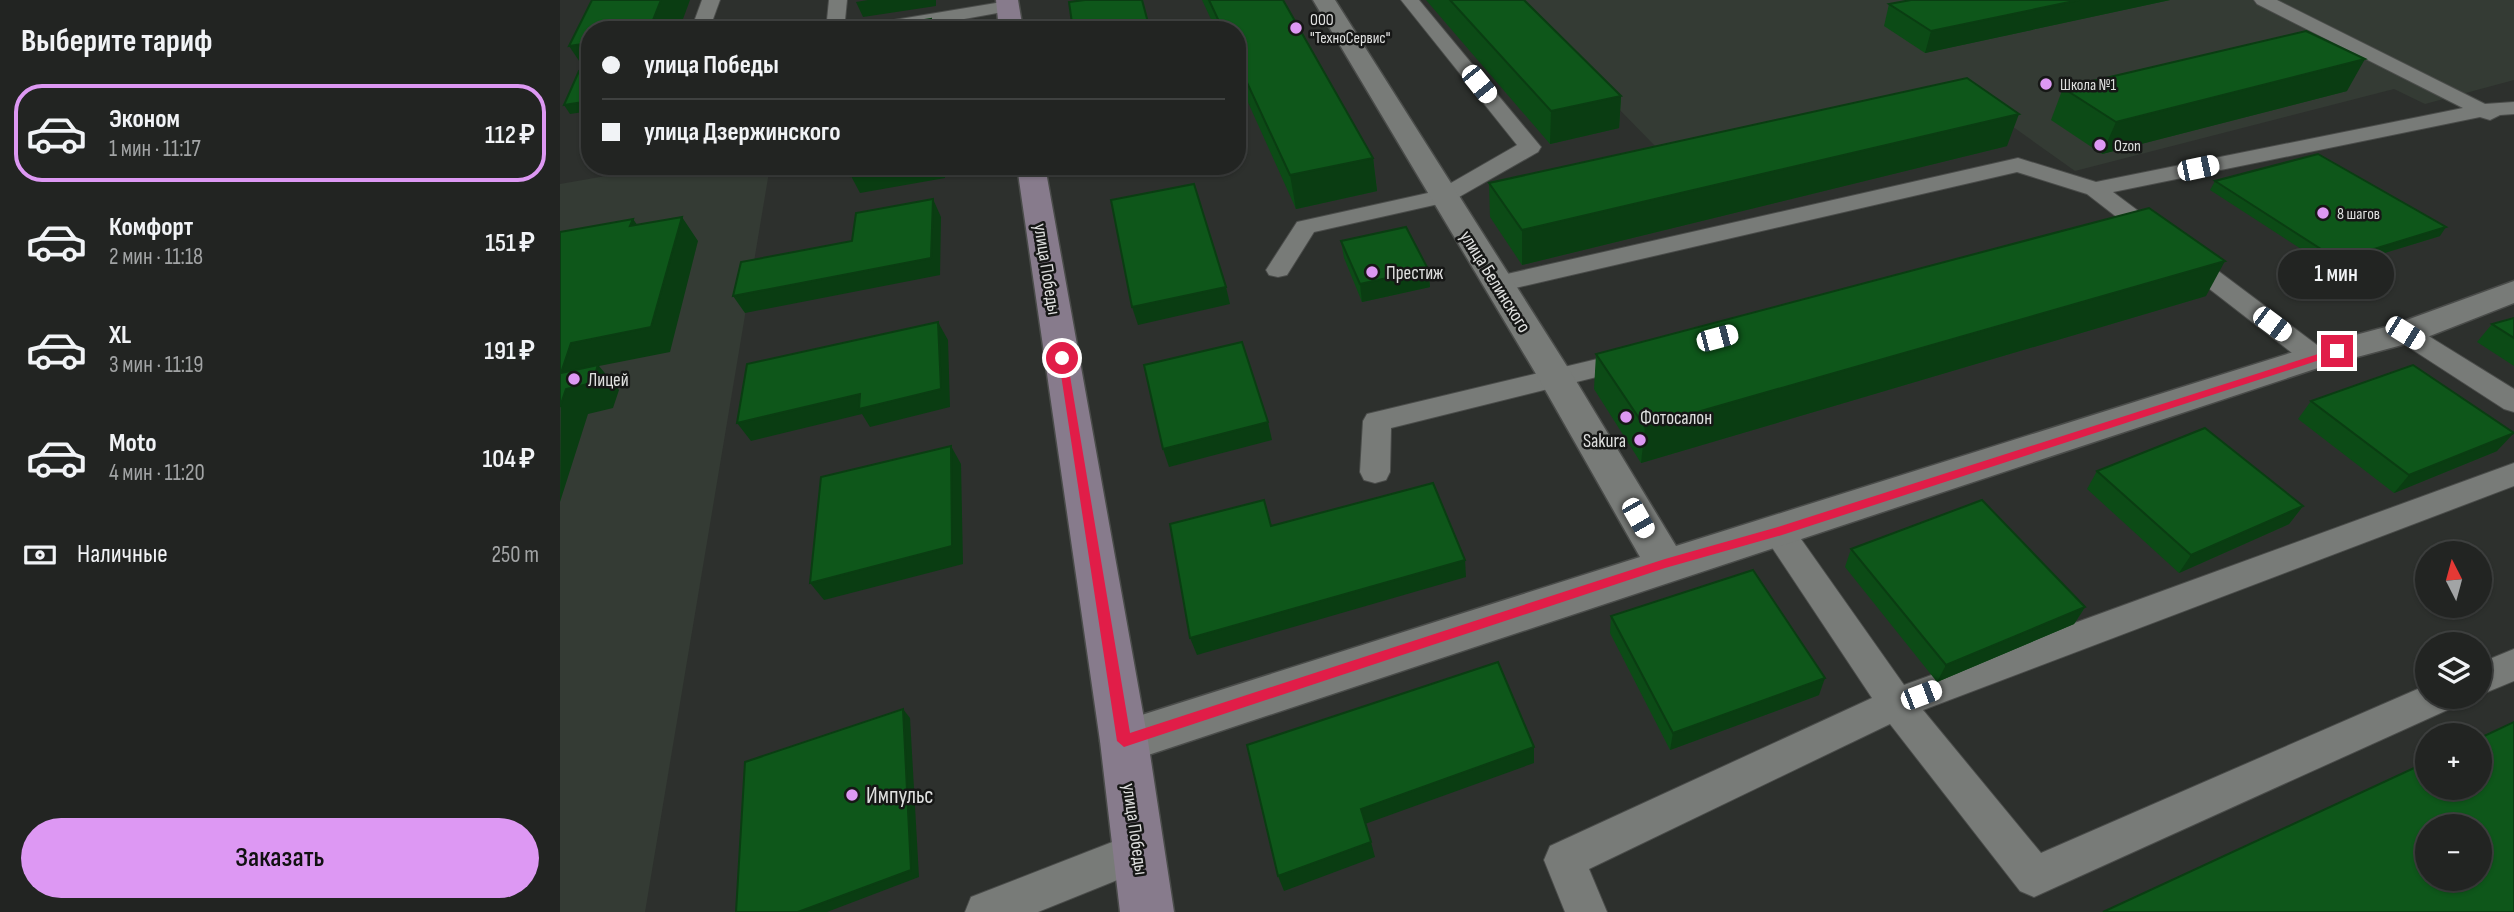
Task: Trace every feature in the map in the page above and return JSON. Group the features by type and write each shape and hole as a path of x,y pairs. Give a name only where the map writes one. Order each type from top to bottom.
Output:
{"street":[{"name":"улица Белинского","path":"1324,0 1557,379 1665,564"},
{"path":"1008,3 1010,21"},
{"name":"улица Победы","path":"1032,175 1124,741 1147,912"},
{"path":"1124,741 1665,564 1778,531 2315,357 2405,333 2514,291"}],"lane":[{"path":"703,21 711,0"},
{"path":"836,21 838,0"},
{"path":"1278,270 1305,228 1444,196 1530,146 1410,0"},
{"path":"2263,0 2484,110 2514,128"},
{"path":"916,21 1008,3"},
{"path":"2095,189 2484,110 2514,108"},
{"path":"1498,284 2018,164 2095,189 2315,357"},
{"path":"2116,234 2143,227"},
{"path":"2405,333 2514,402"},
{"path":"1375,472 1377,421 1664,352"},
{"path":"1586,912 1564,860 1896,704 2514,474"},
{"path":"1778,531 1896,704 2034,877 2415,708"},
{"path":"2492,674 2514,664"},
{"path":"986,912 1138,852"}],"shaded area":[{"name":"Школа №1","path":"1512,0 2514,0 2514,80 2425,104 2394,89 2075,171 1971,97 1660,151"},
{"path":"612,175 768,175 645,912 560,912 560,184"}],"building":[{"path":"592,0 661,0 653,21 582,21"},
{"path":"1142,0 1148,21 1072,21 1069,2"},
{"path":"1209,0 1283,0 1373,158 1290,175 1246,80 1246,21 1219,21"},
{"path":"1450,0 1524,0 1621,96 1551,111"},
{"path":"1911,0 2079,0 1931,31 1889,4"},
{"path":"581,22 581,44 569,46"},
{"path":"2306,31 2365,59 2116,122 2063,88"},
{"path":"579,71 581,102 564,105"},
{"path":"1967,78 2019,114 1522,230 1489,183"},
{"name":"8 шагов","path":"2318,154 2446,227 2338,260 2215,181"},
{"path":"1194,184 1226,287 1132,307 1111,200"},
{"path":"933,199 931,258 733,296 741,262 852,241 856,213"},
{"path":"2149,208 2225,261 1645,427 1596,354"},
{"path":"682,217 651,327 571,343 561,373 598,365 592,383 566,389 560,407 560,232 633,219 630,226"},
{"path":"1406,227 1428,269 1360,284 1341,241"},
{"path":"2514,318 2514,338 2492,324"},
{"path":"938,322 941,389 859,409 860,394 737,423 747,364"},
{"path":"1242,342 1268,422 1163,449 1144,365"},
{"path":"2413,365 2514,433 2409,475 2311,401"},
{"path":"2205,428 2303,506 2191,555 2097,471"},
{"path":"951,446 952,546 810,583 821,477"},
{"path":"1433,483 1465,560 1190,638 1170,524 1264,500 1271,526"},
{"path":"1982,500 2085,607 1946,665 1851,549"},
{"path":"1753,570 1825,678 1673,733 1611,616"},
{"path":"1498,662 1534,747 1361,809 1371,842 1278,876 1247,745"},
{"path":"903,709 911,870 798,912 736,912 745,762"},
{"path":"2514,722 2514,912 2103,912 2415,768 2415,800 2492,800 2492,732"}],"place":[{"name":"ООО \"ТехноСервис\"","path":"1296,28"},
{"name":"Школа №1","path":"2046,84"},
{"name":"Ozon","path":"2100,145"},
{"name":"8 шагов","path":"2323,213"},
{"name":"Престиж","path":"1372,272"},
{"name":"Лицей","path":"574,379"},
{"name":"Фотосалон","path":"1626,417"},
{"name":"Sakura","path":"1640,440"},
{"name":"Импульс","path":"852,795"}],"route":[{"path":"1062,358 1124,741 1665,564 1778,531 2337,351"}]}
